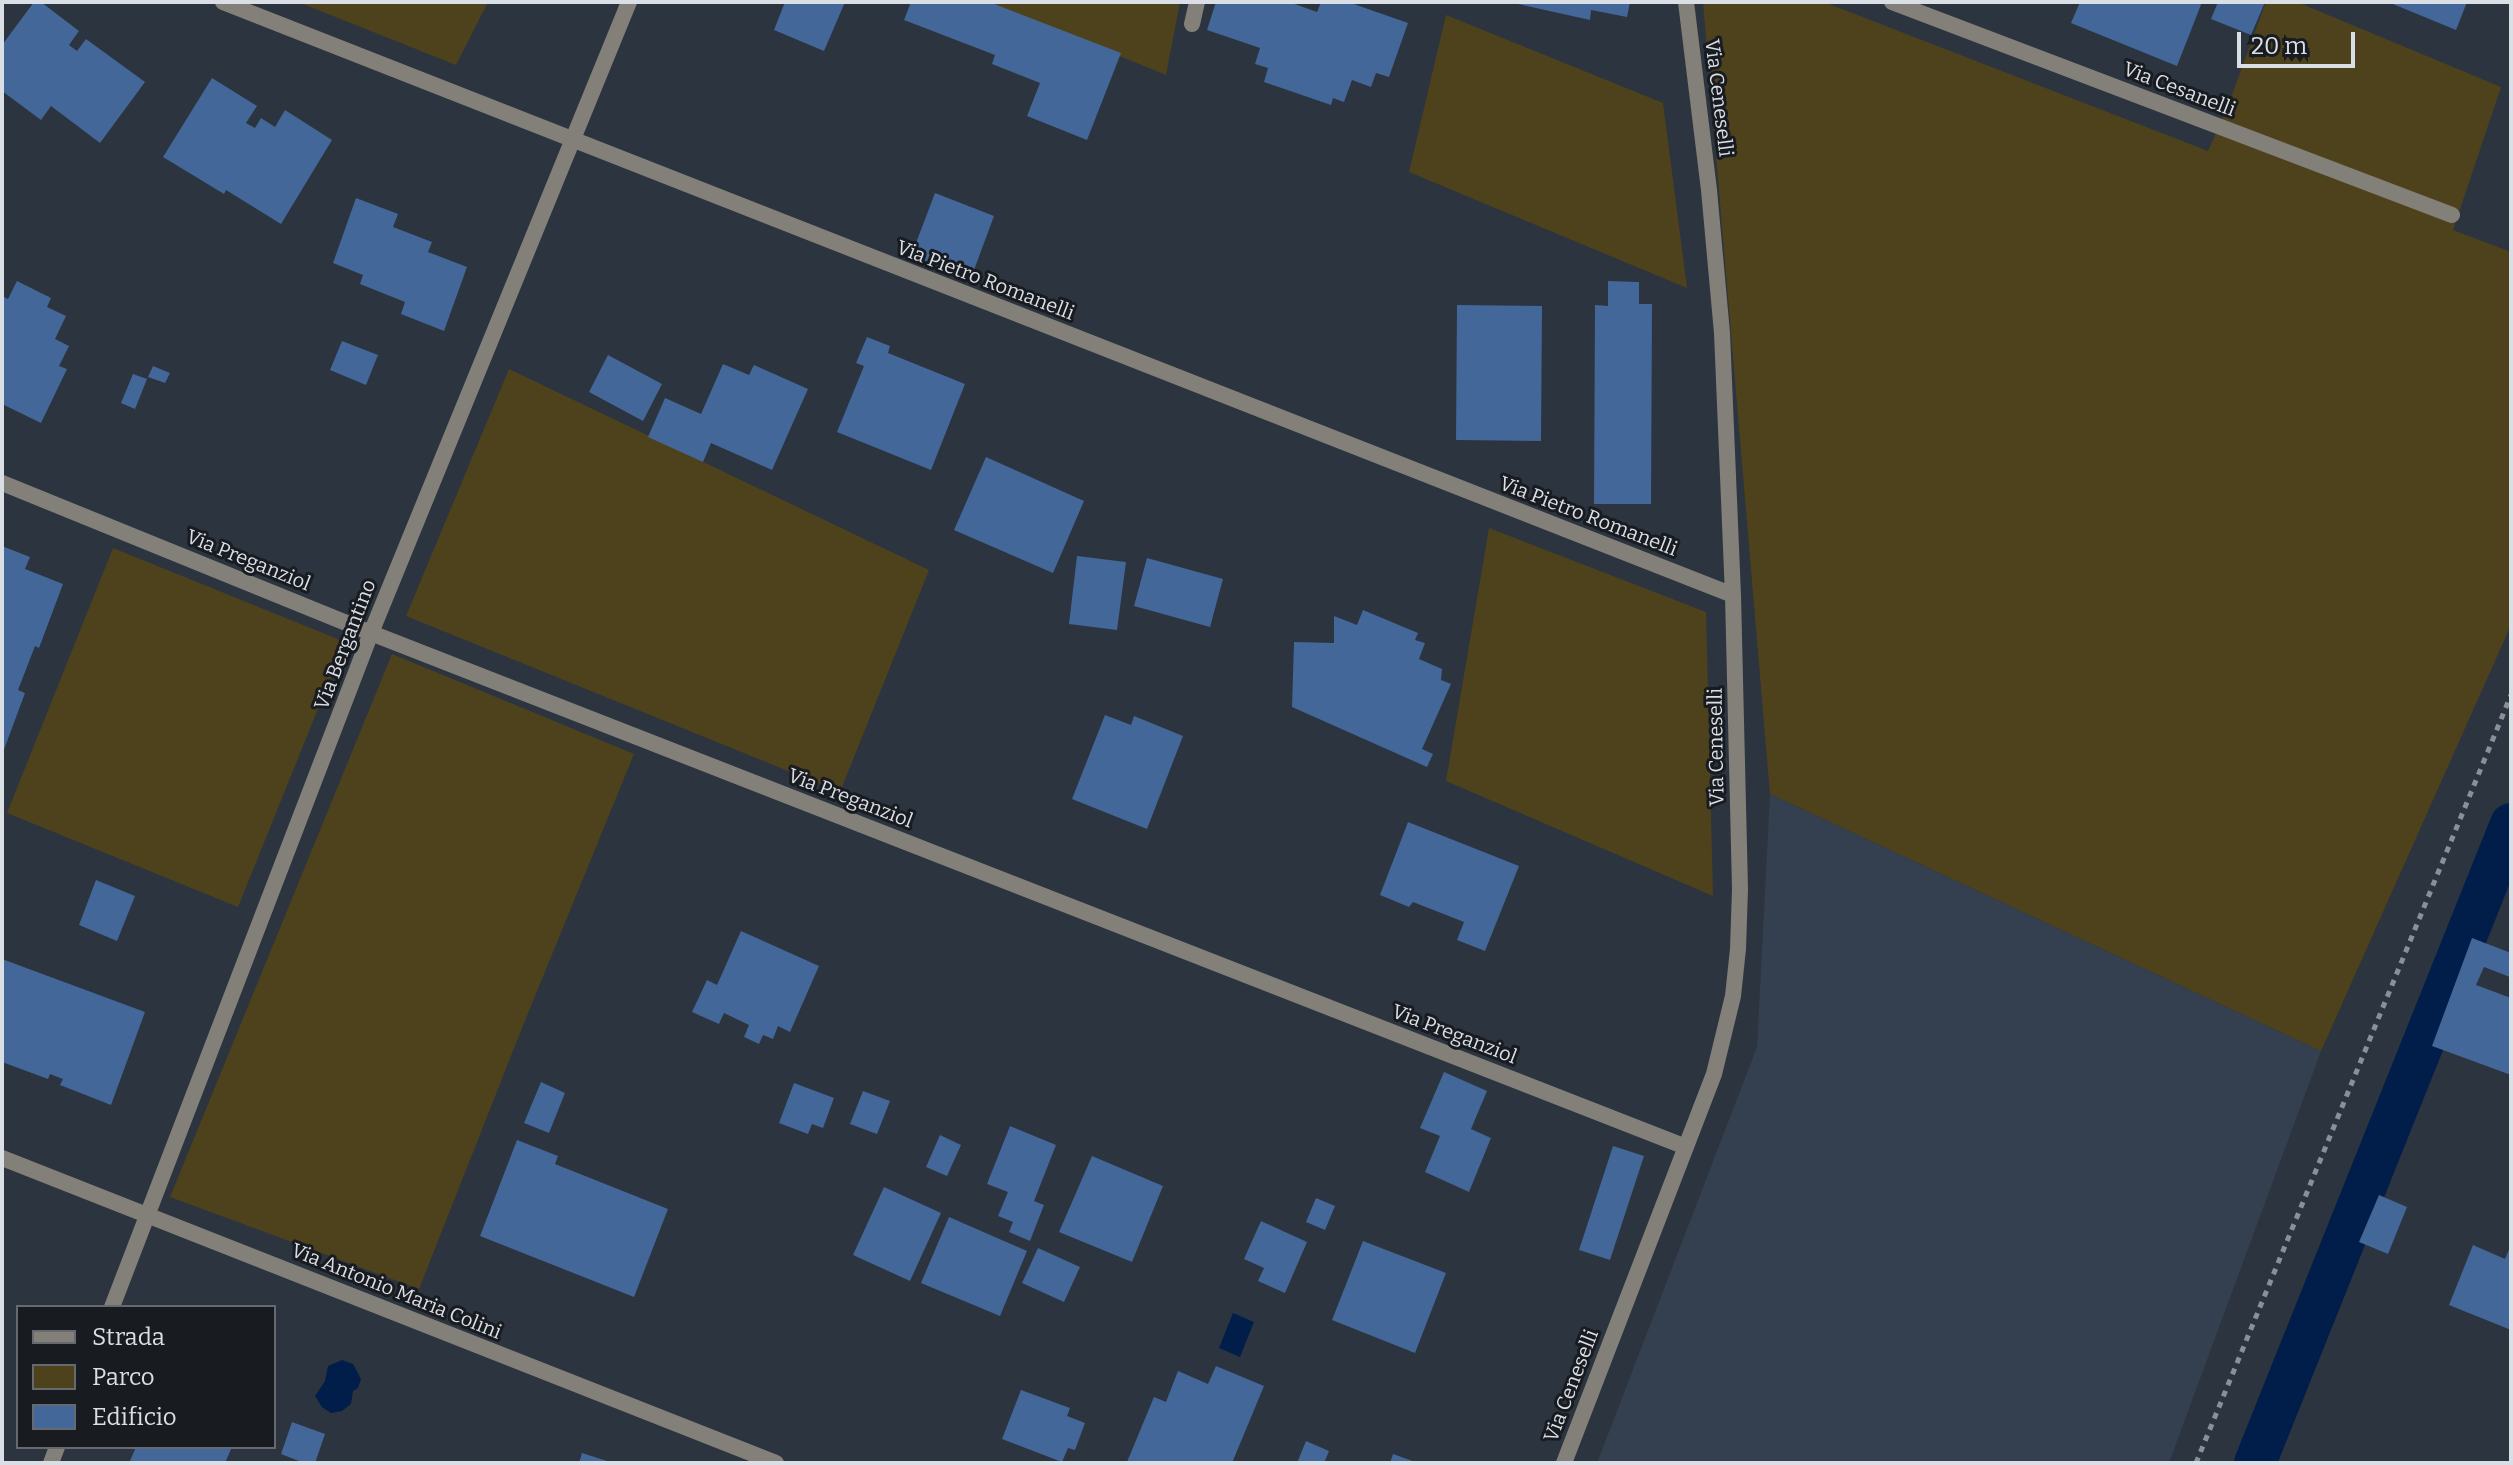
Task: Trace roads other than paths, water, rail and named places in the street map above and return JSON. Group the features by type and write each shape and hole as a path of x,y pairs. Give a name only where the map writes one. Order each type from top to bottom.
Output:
{"street":[{"name":"Via Pietro Romanelli","path":"223,2 1733,595"},
{"name":"Via Bergantino","path":"113,1305 371,633 629,2"},
{"path":"1192,24 1197,2"},
{"name":"Via Ceneselli","path":"1564,1463 1721,1049 1733,996 1738,949 1740,889 1733,595 1724,385 1714,234 1686,2"},
{"name":"Via Cesanelli","path":"1892,2 2452,215"},
{"name":"Via Preganziol","path":"2,483 371,633 1686,1147"},
{"name":"Via Antonio Maria Colini","path":"2,1158 776,1463"}],"water":[{"path":"1233,1313 1254,1322 1240,1357 1219,1348"},
{"path":"342,1360 353,1364 361,1379 358,1388 353,1391 351,1404 342,1411 331,1413 322,1407 315,1396 325,1381 328,1366"}],"waterway":[{"path":"2255,1463 2511,824"}]}
